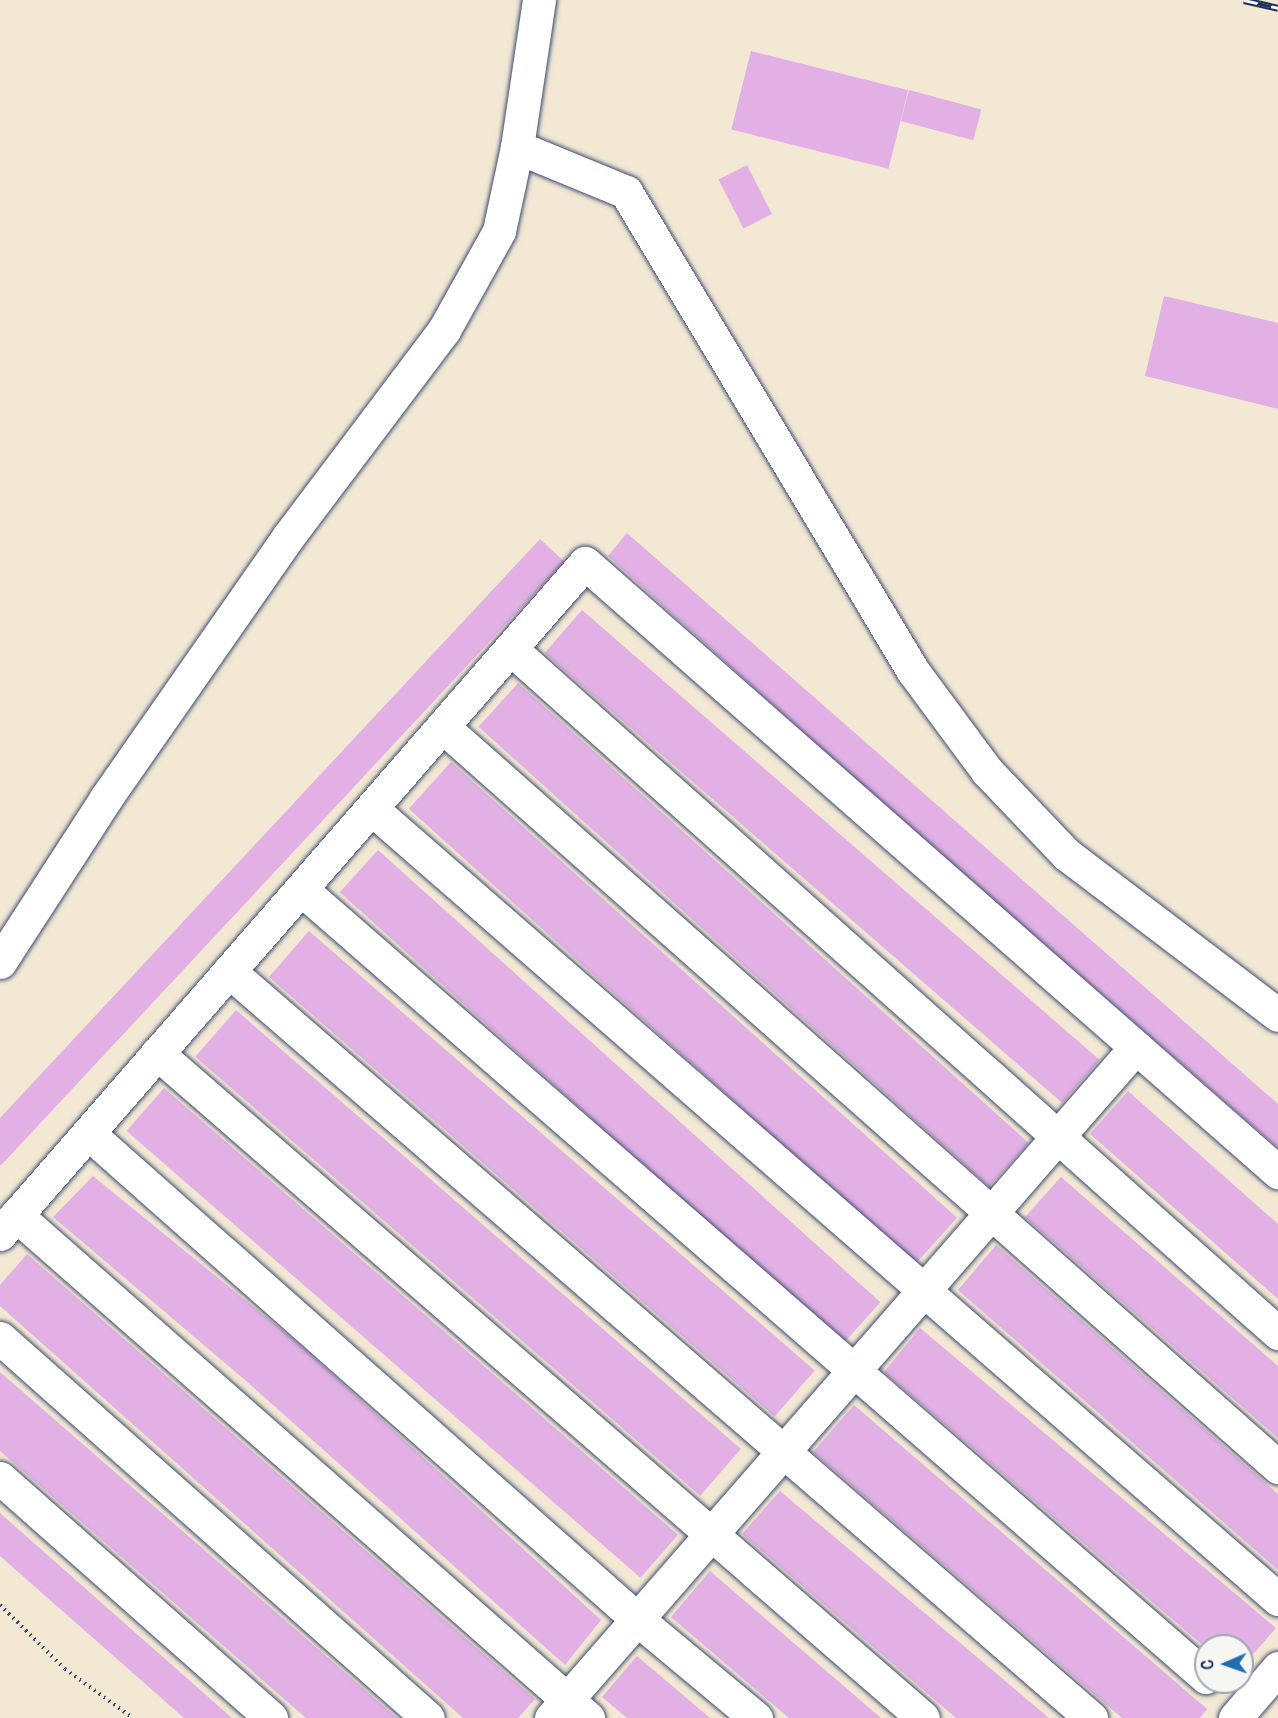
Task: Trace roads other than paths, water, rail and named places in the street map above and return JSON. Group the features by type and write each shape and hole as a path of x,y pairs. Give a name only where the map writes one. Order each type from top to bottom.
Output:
{"street":[{"path":"0,962 106,798 282,547 444,330 499,231 517,147 539,0"},
{"path":"517,147 626,192 913,671 987,771 1066,854 1278,1015"},
{"path":"1136,1047 637,1619 568,1712 8,1224 585,564 1136,1047 1278,1172"},
{"path":"511,649 1278,1333"},
{"path":"443,727 1278,1467"},
{"path":"372,809 1278,1599"},
{"path":"301,889 1194,1667"},
{"path":"229,971 1091,1718"},
{"path":"157,1053 923,1718"},
{"path":"88,1133 637,1619 756,1718"},
{"path":"0,1338 428,1718"},
{"path":"0,1478 271,1718"},
{"path":"1224,1694 1244,1715 1278,1668"}],"railway":[{"path":"1244,0 1278,8"}]}
